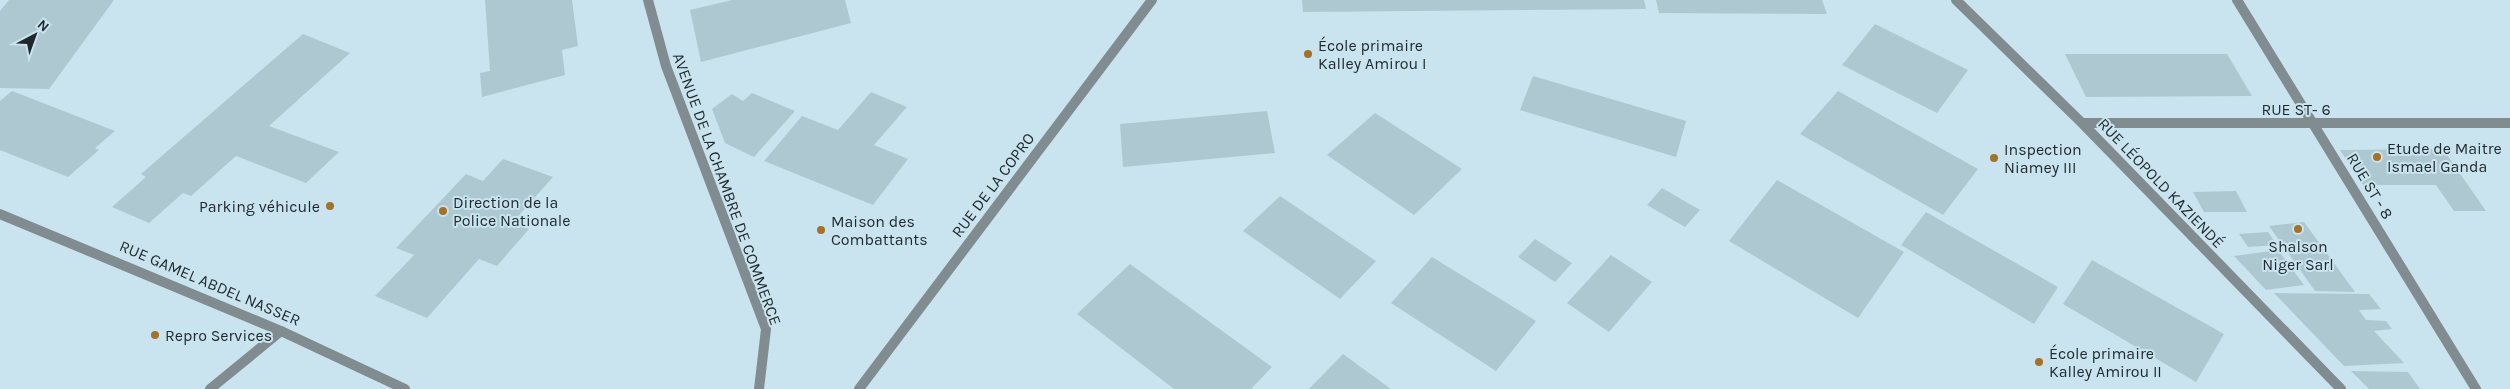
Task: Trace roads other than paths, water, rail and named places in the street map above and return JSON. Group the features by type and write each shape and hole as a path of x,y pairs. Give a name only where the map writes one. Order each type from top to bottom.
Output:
{"street":[{"name":"AVENUE DE LA CHAMBRE DE COMMERCE","path":"648,0 666,66 766,329 759,389"},
{"name":"RUE DE LA COPRO","path":"859,389 1152,0"},
{"name":"RUE LÉOPOLD KAZIENDÉ","path":"1956,0 2082,123 2341,389"},
{"name":"RUE ST - 8","path":"2237,0 2316,124 2476,389"},
{"name":"RUE ST- 6","path":"2082,123 2510,123"},
{"name":"RUE GAMEL ABDEL NASSER","path":"0,214 281,330 405,389"},
{"path":"210,389 281,330"}],"place":[{"name":"École primaire Kalley Amirou I","path":"1308,54"},
{"name":"Etude de Maitre Ismael Ganda","path":"2377,157"},
{"name":"Inspection Niamey III","path":"1994,158"},
{"name":"Parking véhicule","path":"330,206"},
{"name":"Direction de la Police Nationale","path":"443,211"},
{"name":"Shalson Niger Sarl","path":"2298,229"},
{"name":"Maison des Combattants","path":"821,230"},
{"name":"Repro Services","path":"155,335"},
{"name":"École primaire Kalley Amirou II","path":"2039,362"}]}
